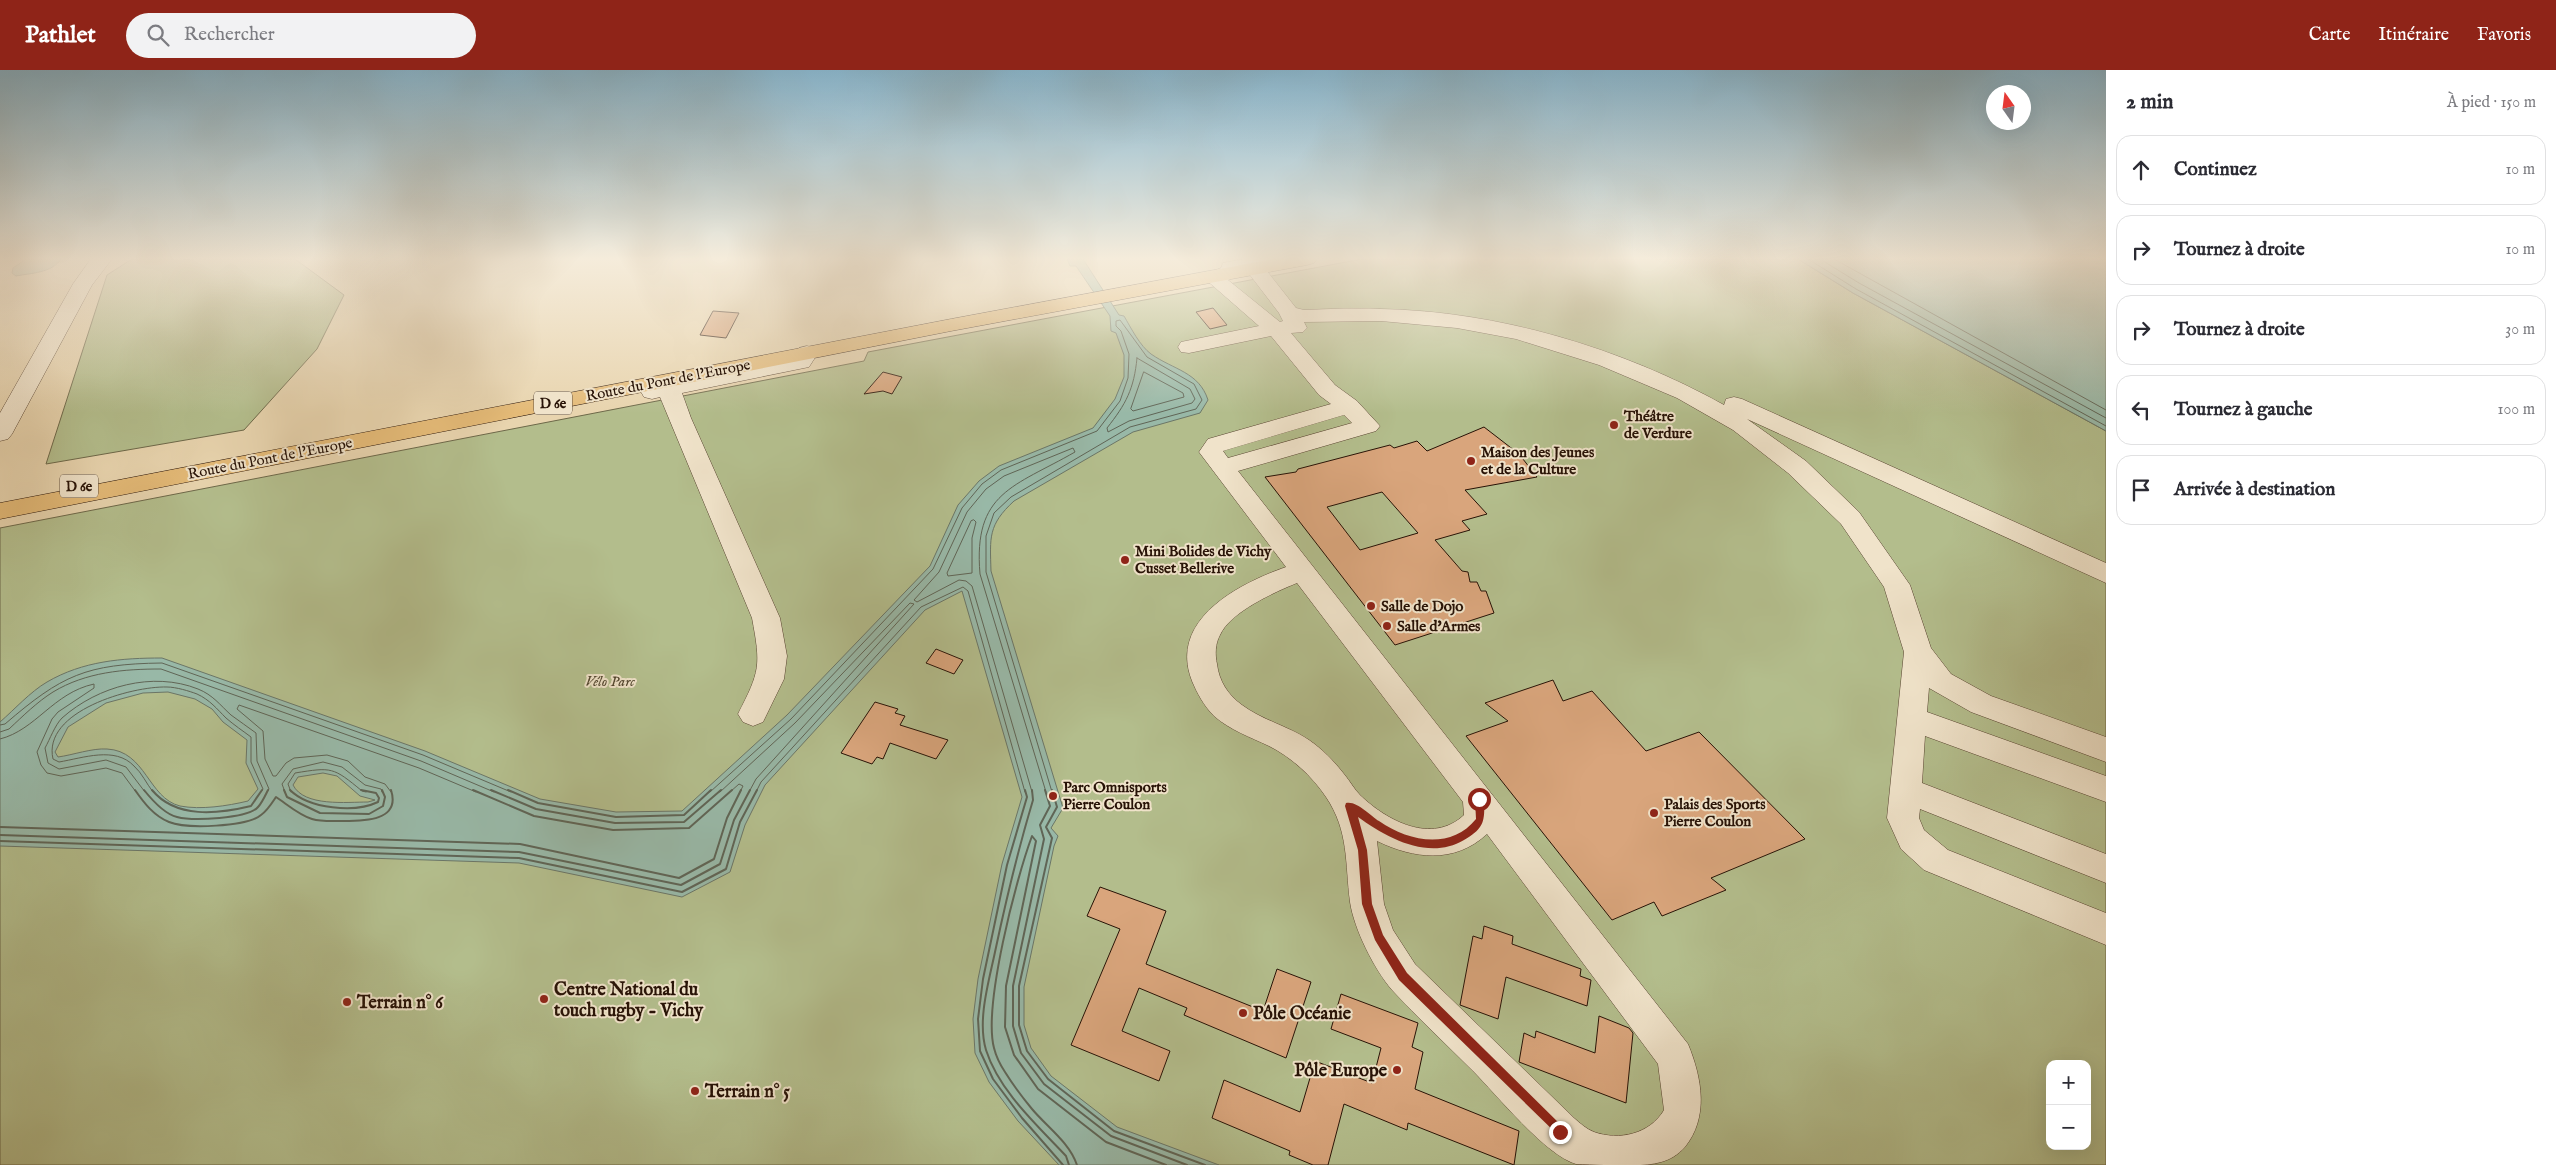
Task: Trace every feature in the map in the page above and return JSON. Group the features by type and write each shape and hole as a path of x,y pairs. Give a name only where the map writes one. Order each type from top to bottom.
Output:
{"main road":[{"name":"Route du Pont de l'Europe","path":"0,500 1014,310"},
{"name":"Route du Pont de l'Europe","path":"0,512 1030,310"}],"street":[{"path":"0,434 69,310"},
{"path":"1223,467 1368,426 1349,406 1327,390 1273,310"},
{"path":"1273,310 1281,321"},
{"path":"1281,321 1296,310"},
{"path":"1423,310 1522,324 1614,352 2106,574"},
{"path":"1189,347 1304,316 1381,315 1441,319 1519,333 1598,357 1685,393 1741,425 1797,467 1850,518 1897,585 1918,652 1941,682 1980,704 2106,750"},
{"path":"640,386 652,392 669,389 801,362 807,353"},
{"path":"669,389 679,418 766,618 773,656 770,679 753,714"},
{"path":"1349,406 1216,444 1212,452 1675,1058 1683,1109 1676,1130 1650,1149 1620,1156 1584,1156 1403,976 1378,937 1367,904 1363,850 1350,806"},
{"path":"1797,467 1844,455"},
{"path":"1303,571 1272,581 1212,624 1201,653 1202,669 1210,688 1224,707 1243,720 1298,748 1317,764 1350,806 1378,826 1407,840 1434,845 1455,840 1471,831 1480,820 1479,799"},
{"path":"1918,652 1903,818 1912,839 1936,860 2106,929"},
{"path":"1913,719 2106,789"},
{"path":"1906,790 2106,869"}],"green space":[{"path":"96,310 336,310 317,349 244,430 46,464"},
{"name":"Parc Omnisports Pierre Coulon","path":"1091,310 1884,310 2106,431 2106,1165 0,1165 0,528 864,361 868,352"}],"water":[{"path":"1106,310 1116,310 1119,315 1124,316 1143,346 1151,354 1192,377 1199,383 1208,400 1200,413 1133,432 1014,501 999,517 992,532 991,571 1063,808 1051,828 1058,836 1054,846 1024,987 1024,1025 1031,1048 1051,1076 1117,1127 1219,1165 1059,1165 1018,1121 989,1082 975,1053 973,1019 978,979 1002,864 1022,797 962,591 925,610 765,785 745,825 730,872 682,897 519,863 0,846 0,722 35,691 61,675 89,665 132,659 162,658 425,751 540,799 616,812 682,811 787,715 930,566 958,505 979,481 999,466 1093,428 1115,399 1124,377 1124,355 1116,333 1111,331 1110,316","holes":["168,692 195,699 212,709 223,722 247,740 246,763 258,789 248,801 214,807 180,806 169,801 161,794 139,766 120,752 101,749 58,757 55,752 68,727 106,703 143,693","323,773 337,776 360,796 375,800 368,802 327,802 316,800 306,797 293,785 298,777"]},
{"path":"1884,310 2106,310 2106,431"}],"building":[{"path":"1215,310 1227,325 1210,329 1196,312"},
{"path":"713,311 739,313 726,338 700,335"},
{"path":"883,372 902,377 892,394 883,391 864,394"},
{"path":"1484,427 1519,454 1537,477 1465,490 1487,514 1462,521 1470,530 1435,540 1462,571 1468,572 1470,582 1477,582 1481,591 1486,591 1494,613 1395,645 1265,477 1296,472 1298,469 1390,445 1394,448 1417,441 1427,451","holes":["1382,492 1418,533 1360,550 1327,507"]},
{"path":"936,649 963,660 954,674 926,663"},
{"name":"Palais des Sports Pierre Coulon","path":"1553,680 1563,701 1592,691 1646,751 1699,732 1805,839 1711,878 1726,890 1662,916 1654,902 1612,920 1466,736 1508,721 1485,703"},
{"path":"875,702 898,709 895,713 905,716 900,725 948,740 936,759 890,743 883,759 877,757 872,764 841,753"},
{"path":"1100,887 1166,911 1146,964 1263,1011 1277,969 1311,982 1286,1058 1184,1015 1187,1008 1139,988 1122,1031 1170,1051 1159,1081 1071,1045 1120,929 1087,916"},
{"path":"1484,926 1513,936 1512,944 1581,969 1580,976 1591,980 1587,1006 1506,977 1498,1019 1460,1005 1473,936 1482,939"},
{"name":"Pôle Europe","path":"1341,994 1418,1023 1412,1047 1423,1052 1415,1089 1519,1131 1514,1165 1408,1123 1407,1130 1344,1104 1328,1165 1313,1165 1289,1155 1290,1151 1212,1118 1224,1080 1300,1112 1315,1061 1372,1083 1381,1048 1331,1029"},
{"path":"1599,1016 1629,1028 1633,1033 1626,1103 1519,1062 1524,1033 1535,1038 1536,1031 1595,1053"}],"place":[{"name":"Théâtre de Verdure","path":"1614,425"},
{"name":"Maison des Jeunes et de la Culture","path":"1471,461"},
{"name":"Mini Bolides de Vichy Cusset Bellerive","path":"1125,560"},
{"name":"Salle de Dojo","path":"1371,606"},
{"name":"Salle d'Armes","path":"1387,626"},
{"name":"Parc Omnisports Pierre Coulon","path":"1053,796"},
{"name":"Palais des Sports Pierre Coulon","path":"1654,813"},
{"name":"Centre National du touch rugby - Vichy","path":"544,999"},
{"name":"Terrain n° 6","path":"347,1002"},
{"name":"Pôle Océanie","path":"1243,1013"},
{"name":"Pôle Europe","path":"1397,1070"},
{"name":"Terrain n° 5","path":"695,1091"}],"route":[{"path":"1479,799 1480,820 1471,831 1455,840 1434,845 1407,840 1378,826 1350,806 1363,850 1367,904 1378,937 1403,976 1560,1132"}],"park label":[{"name":"Vélo Parc","path":"610,681"}]}
